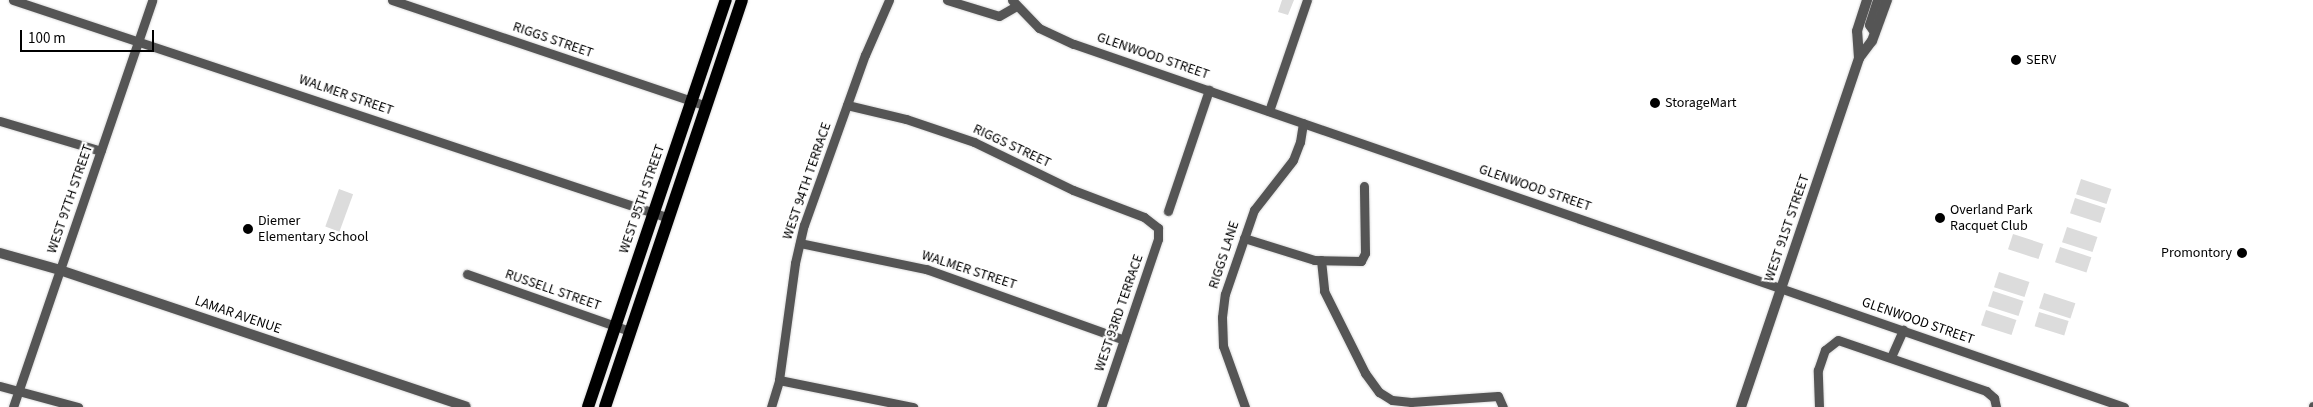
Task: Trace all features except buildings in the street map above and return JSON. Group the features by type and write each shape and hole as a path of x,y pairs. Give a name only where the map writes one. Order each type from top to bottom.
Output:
{"main road":[{"name":"WEST 95TH STREET","path":"588,407 726,0"},
{"path":"605,407 742,0"}],"street":[{"name":"WALMER STREET","path":"13,0 138,39 669,218"},
{"name":"WEST 97TH STREET","path":"13,407 152,0"},
{"name":"RIGGS STREET","path":"392,0 706,106"},
{"name":"WEST 94TH TERRACE","path":"771,407 779,380 800,243 847,105 889,0"},
{"name":"GLENWOOD STREET","path":"947,0 999,16 1014,3 1030,21 1057,38 2124,407"},
{"path":"1269,111 1307,0"},
{"name":"WEST 91ST STREET","path":"1859,58 1857,31 1867,0"},
{"path":"1875,32 1870,25 1878,0"},
{"name":"WEST 91ST STREET","path":"1741,407 1859,58 1875,32 1886,0"},
{"path":"1168,211 1209,90"},
{"name":"RIGGS STREET","path":"847,105 913,121 974,142 1073,190 1144,218 1158,228"},
{"path":"0,121 101,151"},
{"name":"RIGGS LANE","path":"1245,407 1227,364 1221,330 1225,294 1244,238 1262,197 1293,160 1300,142 1302,123"},
{"path":"1244,238 1291,255 1321,260 1361,261 1365,253 1364,186"},
{"name":"WEST 93RD TERRACE","path":"1102,407 1158,239 1158,228"},
{"name":"WALMER STREET","path":"800,243 932,271 1124,340"},
{"name":"LAMAR AVENUE","path":"0,253 60,270 466,407"},
{"path":"1321,260 1324,291 1365,373 1379,392 1392,400 1411,402 1498,396 1503,407"},
{"name":"RUSSELL STREET","path":"467,274 630,331"},
{"path":"1891,357 1903,330"},
{"path":"1819,407 1818,370 1825,350 1834,342 1843,340 1986,391 1994,398 1996,407"},
{"path":"779,380 913,407"},
{"path":"0,386 78,407"}],"shaded area":[{"path":"1282,0 1294,0 1288,15 1278,12"},
{"path":"2081,179 2111,189 2106,204 2076,194"},
{"path":"339,189 353,194 339,232 325,227"},
{"path":"2075,198 2105,208 2100,223 2070,213"},
{"path":"2067,227 2097,237 2092,252 2062,242"},
{"path":"2013,234 2043,244 2038,259 2008,249"},
{"path":"2060,247 2091,257 2086,272 2055,262"},
{"path":"1999,272 2029,282 2024,297 1994,287"},
{"path":"1993,291 2023,301 2018,316 1988,306"},
{"path":"2044,293 2075,303 2070,318 2039,308"},
{"path":"1986,310 2016,320 2011,335 1981,325"},
{"path":"2039,312 2069,321 2064,335 2035,326"}],"place":[{"name":"SERV","path":"2016,60"},
{"name":"StorageMart","path":"1655,103"},
{"name":"Overland Park Racquet Club","path":"1940,218"},
{"name":"Diemer Elementary School","path":"248,229"},
{"name":"Promontory","path":"2242,253"}]}
